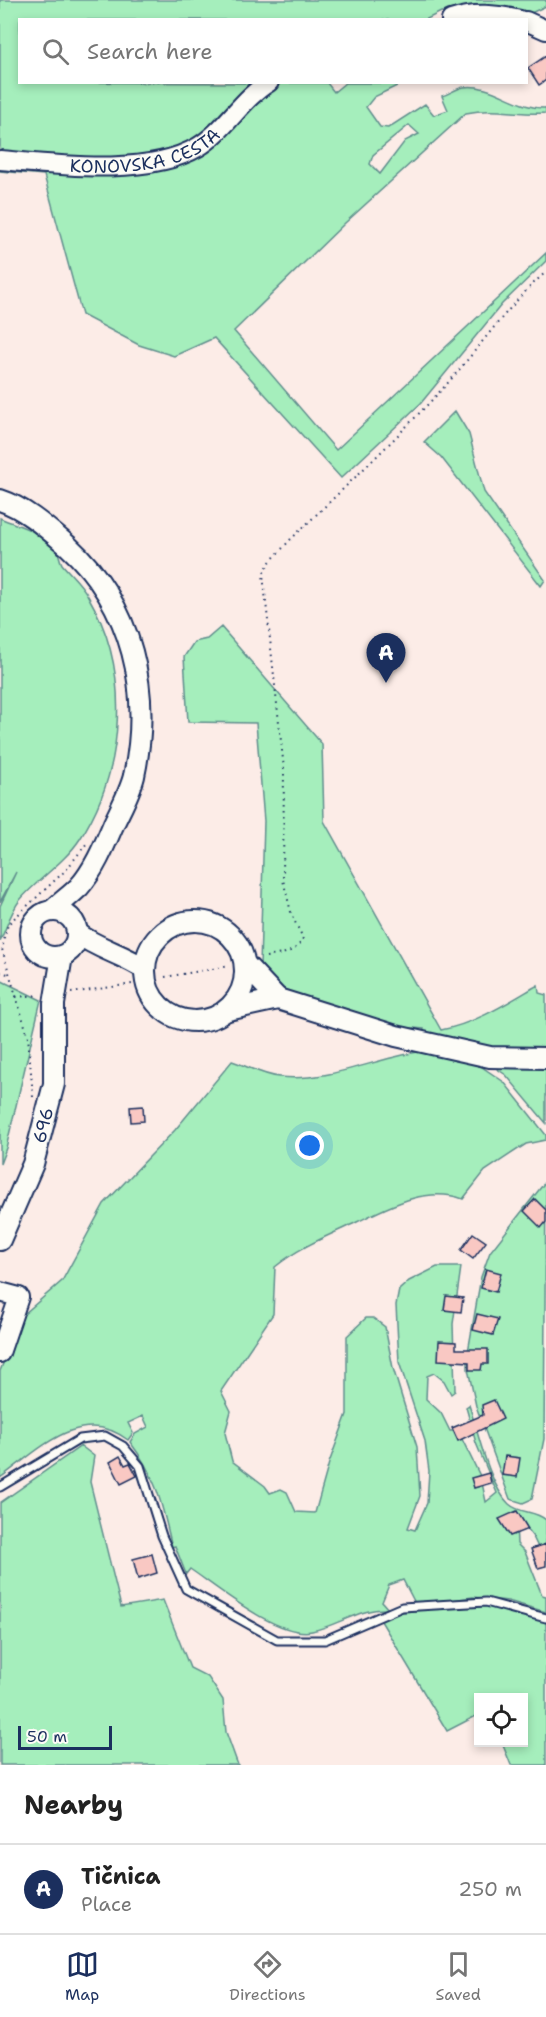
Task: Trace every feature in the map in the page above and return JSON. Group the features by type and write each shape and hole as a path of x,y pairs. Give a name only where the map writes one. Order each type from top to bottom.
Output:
{"main road":[{"name":"696","path":"0,500 13,504 58,537 79,556 106,590 128,635 142,697 134,778 103,850 80,886 33,923 31,939 39,953 54,1084 33,1164 0,1240"},
{"name":"696","path":"46,999 72,940 80,886"},
{"path":"51,911 66,914 72,940"},
{"path":"125,956 177,924 201,920 218,925 231,935 241,949 239,965 245,982 239,997 228,1010"},
{"path":"156,938 148,953 145,969 147,986 154,1000 166,1012 180,1019 197,1022 213,1018 228,1010 278,999"},
{"path":"72,940 125,956 145,969"},
{"path":"39,953 54,958 72,940"},
{"path":"239,965 278,999 396,1036 490,1057 546,1058"}],"street":[{"path":"457,18 470,14 497,14 512,18"},
{"path":"528,22 546,30"},
{"name":"KONOVSKA CESTA","path":"0,160 114,165 176,157 200,146 254,91 266,84"},
{"path":"0,1292 19,1297 0,1353"}],"lane":[{"path":"0,1487 80,1439 105,1436 123,1446 140,1466 162,1536 186,1589 277,1641 325,1640 402,1606 486,1602 546,1618"}],"path":[{"path":"266,957 289,952 300,946 303,938 292,916 283,880 284,768 275,668 262,586 263,574 270,562 427,405 463,366 501,317 546,272"},
{"path":"33,1099 28,1036 2,949 8,924 66,870 93,835"},
{"path":"165,977 239,965"},
{"path":"0,972 8,974"},
{"path":"71,993 132,984"},
{"path":"16,998 46,999"}],"green space":[{"path":"0,0 546,0 546,6 529,14 471,9 441,12 429,18 18,18 18,84 255,84 216,128 194,142 168,152 141,158 112,160 0,156"},
{"path":"277,84 328,84 334,92 344,84 401,84 374,97 366,107 380,127 388,128 425,104 434,115 448,110 442,96 464,87 485,89 525,105 546,108 546,113 477,111 466,113 345,223 234,331 336,450 546,253 546,261 502,304 421,403 341,478 214,338 174,356 139,345 82,315 44,175 0,171 0,165 174,166","holes":["409,125 419,134 405,141 380,174 370,164 373,155"]},
{"path":"455,411 469,434 484,492 545,580 541,586 441,457 424,442"},
{"path":"0,518 52,542 62,564 88,596 102,624 111,655 116,686 117,718 114,750 107,781 95,811 74,847 17,904 0,941 0,906 16,872 0,902"},
{"path":"221,627 322,744 324,821 441,1030 467,1023 538,985 539,993 546,995 546,1123 506,1075 479,1057 420,1046 424,1029 326,1021 259,1003 264,821 256,723 188,722 184,657 194,642 207,639"},
{"path":"0,980 41,1000 6,1148 0,1164"},
{"path":"434,1050 473,1061 504,1082 546,1135 546,1140 526,1144 485,1171 463,1199 435,1195 422,1196 395,1204 315,1242 275,1267 273,1314 221,1391 231,1411 225,1433 232,1461 265,1486 270,1493 281,1489 287,1492 296,1512 315,1513 329,1463 347,1414 347,1336 366,1318 373,1318 385,1327 393,1368 417,1447 420,1496 408,1528 415,1530 427,1503 429,1471 425,1441 399,1362 396,1305 399,1290 409,1281 437,1267 461,1267 453,1324 455,1391 451,1394 444,1381 434,1373 427,1376 426,1399 441,1413 450,1431 458,1431 481,1478 486,1502 497,1493 476,1443 466,1407 469,1405 490,1471 502,1495 513,1507 546,1520 546,1564 533,1537 522,1523 516,1522 517,1544 525,1552 542,1595 546,1596 546,1612 508,1601 473,1597 416,1605 403,1580 389,1585 382,1602 388,1609 368,1611 312,1631 298,1631 266,1619 232,1599 190,1569 186,1574 175,1546 172,1547 153,1480 130,1442 135,1434 148,1427 143,1416 128,1423 133,1433 128,1440 111,1430 94,1427 77,1429 45,1444 0,1478 0,1371 23,1315 62,1281 104,1204 175,1130 232,1061 268,1075 299,1078 338,1072"},
{"path":"546,1181 544,1439 532,1499 523,1503 510,1499 476,1406 468,1369 468,1352 481,1277 490,1252"},
{"path":"81,1446 94,1456 90,1482 121,1607 163,1600 190,1668 208,1677 223,1700 226,1732 238,1765 0,1765 0,1503"},
{"path":"474,1604 504,1607 546,1620 546,1765 511,1765 504,1747 528,1747 528,1693 474,1693 474,1717 447,1731 381,1621 395,1613"}],"building":[{"path":"546,56 546,80 539,85 528,68"},
{"path":"143,1106 144,1121 131,1122 130,1107"},
{"path":"535,1199 546,1210 546,1222 541,1228 524,1211"},
{"path":"473,1233 486,1242 473,1259 461,1250"},
{"path":"486,1269 501,1273 496,1292 481,1288"},
{"path":"446,1296 463,1298 461,1312 444,1310"},
{"path":"477,1314 498,1319 493,1335 473,1330"},
{"path":"439,1341 456,1342 456,1349 488,1349 488,1364 482,1364 481,1370 469,1370 469,1362 438,1360"},
{"path":"494,1400 503,1419 458,1441 452,1428 483,1415 482,1405"},
{"path":"120,1456 125,1465 130,1463 137,1476 121,1484 110,1462"},
{"path":"505,1456 520,1458 517,1477 502,1475"},
{"path":"489,1473 491,1483 474,1488 471,1478"},
{"path":"517,1511 528,1529 510,1536 499,1519"},
{"path":"546,1544 546,1566 538,1568 531,1549"},
{"path":"152,1554 157,1573 138,1579 133,1559"}],"place":[{"name":"Tičnica","path":"386,683"}]}
